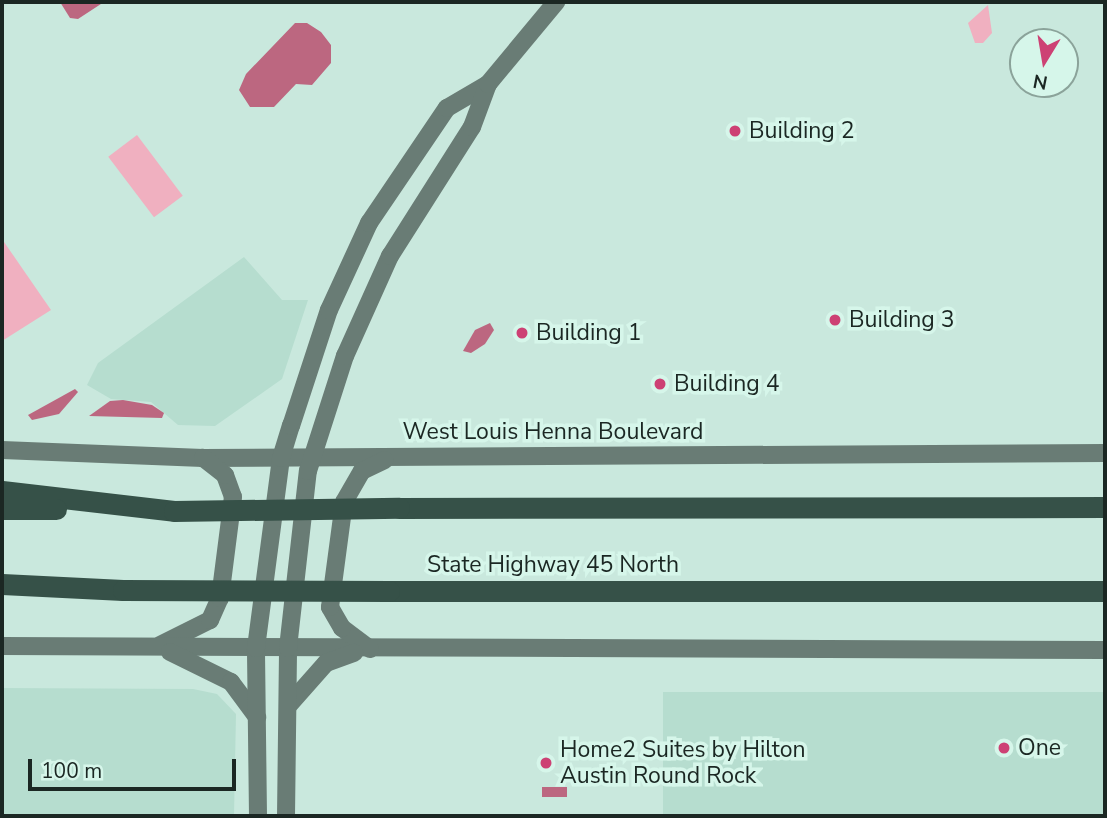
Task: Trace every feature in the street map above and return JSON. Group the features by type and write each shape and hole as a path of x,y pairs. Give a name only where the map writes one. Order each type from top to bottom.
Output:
{"highway":[{"path":"2,491 173,511"},
{"path":"2,509 173,511 1105,507"},
{"name":"State Highway 45 North","path":"2,584 123,590 1105,591"},
{"path":"2,595 123,590"}],"main road":[{"path":"286,816 288,648 308,471 315,457 345,356 390,256 472,127 488,84 556,2"},
{"path":"258,816 256,648 281,458 329,310 360,243 406,165 447,108 488,84"},
{"path":"360,243 390,256"},
{"name":"West Louis Henna Boulevard","path":"2,450 203,458 1105,453"},
{"path":"157,647 210,620 223,589 233,497 225,475 203,458"},
{"path":"370,649 342,628 330,607 344,502 362,471 391,458"},
{"path":"2,646 1105,650"},
{"path":"157,647 231,681 258,719"},
{"path":"288,706 326,663 370,649"}],"shaded area":[{"path":"60,2 104,2 78,19 70,18"},
{"path":"988,5 992,33 983,43 975,43 968,23"},
{"path":"295,23 307,23 321,32 331,45 331,63 312,85 296,84 274,107 250,107 239,90 246,74"},
{"path":"137,135 183,196 154,217 108,157"},
{"path":"2,239 51,310 2,341"},
{"path":"244,257 282,300 308,300 282,379 215,426 178,425 151,402 111,399 87,385 98,363"},
{"path":"490,323 494,330 485,344 471,353 463,351 475,330"},
{"path":"75,389 78,392 59,414 32,420 28,415"},
{"path":"123,400 152,405 164,413 162,418 89,416 110,401"},
{"path":"2,688 193,689 217,694 236,714 234,816 2,816"},
{"path":"663,692 1105,692 1105,816 663,816"},
{"path":"542,787 567,787 567,797 542,797"}],"place":[{"name":"Building 2","path":"735,131"},
{"name":"Building 3","path":"835,320"},
{"name":"Building 1","path":"522,333"},
{"name":"Building 4","path":"660,384"},
{"name":"One","path":"1004,748"},
{"name":"Home2 Suites by Hilton Austin Round Rock","path":"546,763"}]}
